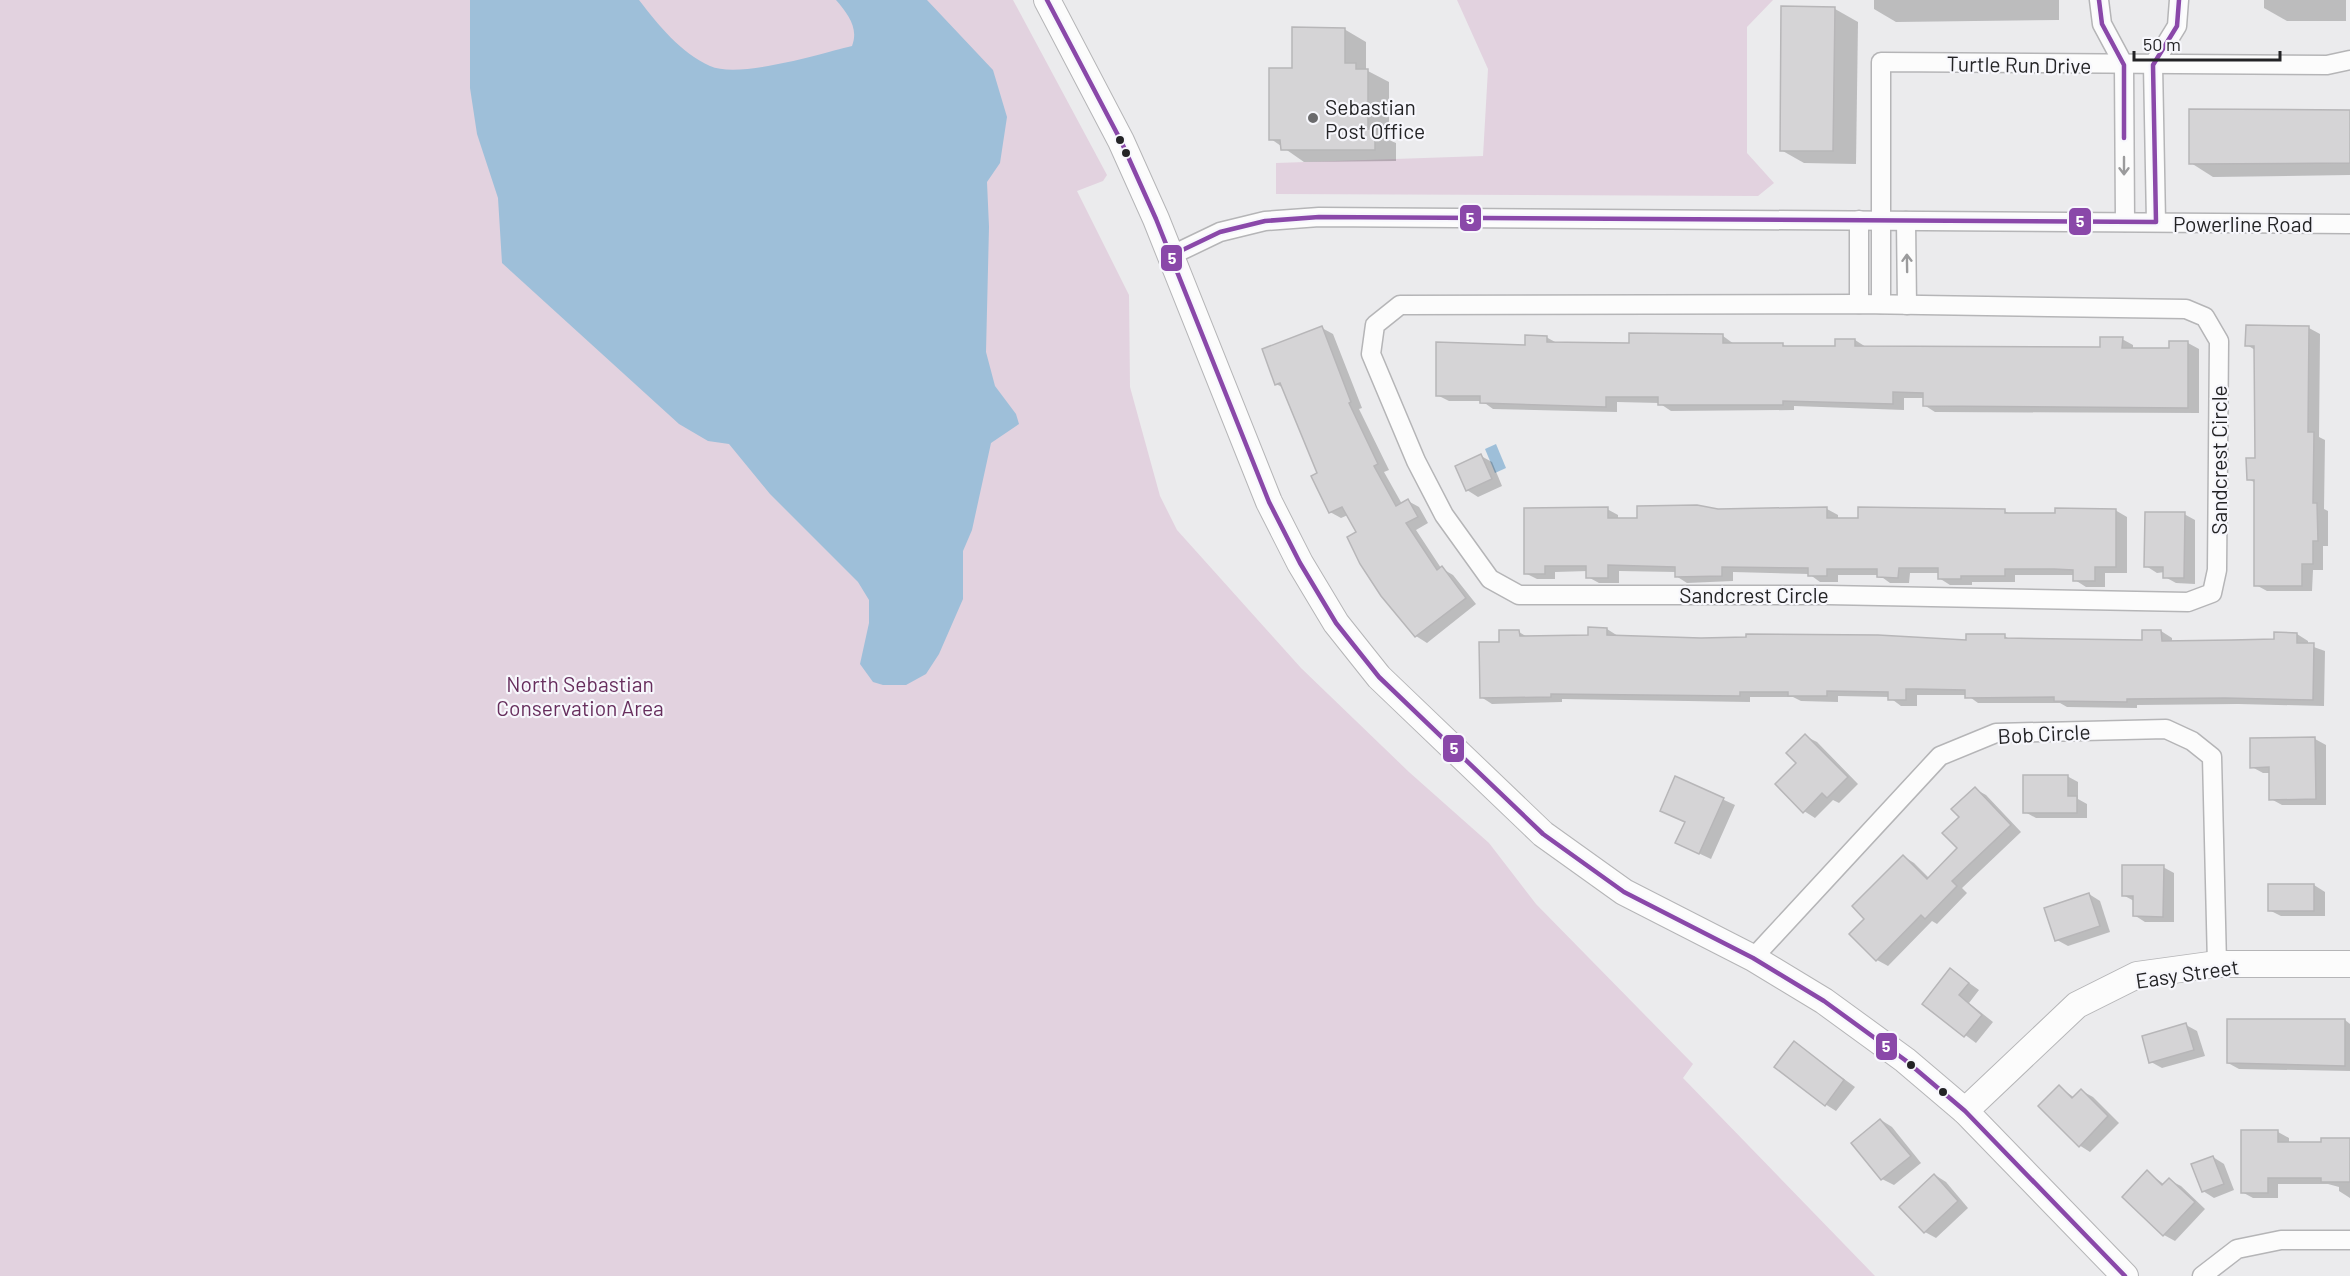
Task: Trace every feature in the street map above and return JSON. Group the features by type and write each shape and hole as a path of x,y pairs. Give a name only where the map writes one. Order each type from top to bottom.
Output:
{"street":[{"path":"1047,0 1122,141 1172,255 1269,502 1300,563 1336,623 1379,677 1543,834 1624,892 1753,958 1824,1001 1905,1060 1965,1111 2125,1276"},
{"path":"2099,0 2102,24 2124,65 2125,222"},
{"path":"2156,222 2153,65 2177,26 2179,0"},
{"name":"Turtle Run Drive","path":"1882,221 1881,62 2327,65 2350,60"},
{"name":"Powerline Road","path":"1172,255 1220,232 1265,221 1319,217 2350,224"},
{"path":"1859,220 1859,304"},
{"path":"1881,304 1882,221"},
{"path":"1906,221 1907,305"},
{"name":"Sandcrest Circle","path":"1881,304 2186,309 2205,317 2219,341 2217,570 2212,593 2188,602 1805,594 1520,595 1490,579 1444,515 1416,461 1371,354 1375,326 1400,305 1881,304"},
{"name":"Bob Circle","path":"1753,958 1940,756 1996,733 2166,729 2192,741 2212,757 2217,964"},
{"name":"Easy Street","path":"1965,1111 2077,1005 2137,975 2217,964 2350,964"},
{"path":"2202,1276 2237,1249 2281,1240 2350,1240"}],"green space":[{"name":"North Sebastian Conservation Area","path":"0,0 1013,0 1107,175 1103,181 1077,191 1129,295 1130,387 1160,496 1177,530 1301,668 1409,772 1489,843 1536,904 1693,1064 1683,1078 1875,1276 0,1276"},
{"path":"1457,0 1773,0 1747,27 1747,153 1774,183 1758,196 1276,194 1276,163 1483,156 1488,69"}],"water":[{"path":"470,0 639,0 662,29 699,60 723,69 740,69 780,64 852,46 853,27 836,0 927,0 993,70 1007,117 1000,163 987,182 989,227 986,352 995,386 1016,414 1019,424 991,443 972,530 963,551 963,599 939,654 926,674 906,685 883,685 873,682 860,664 869,623 869,600 858,582 770,494 729,444 708,441 679,424 502,263 498,198 477,134 470,88"},
{"path":"1496,444 1506,468 1495,473 1485,449"}],"building":[{"path":"1781,6 1835,7 1833,151 1780,151"},
{"name":"Sebastian Post Office","path":"1292,27 1345,28 1345,63 1356,63 1356,69 1368,69 1368,129 1375,129 1375,150 1281,150 1280,140 1269,140 1269,68 1292,68"},
{"path":"2189,109 2350,110 2350,163 2189,164"},
{"path":"2246,325 2309,326 2308,432 2314,432 2313,503 2317,503 2318,541 2313,541 2313,564 2302,564 2302,586 2254,586 2254,480 2247,480 2246,458 2255,458 2254,346 2245,346"},
{"path":"1322,326 1351,402 1349,403 1378,464 1374,466 1396,506 1408,499 1418,517 1406,523 1437,570 1442,566 1466,598 1415,637 1381,596 1360,564 1347,537 1356,532 1342,507 1329,513 1311,476 1317,473 1280,383 1275,385 1262,349"},
{"path":"1629,333 1723,334 1723,343 1783,343 1783,346 1835,346 1835,339 1855,339 1855,346 2100,347 2100,337 2123,337 2122,348 2169,348 2169,341 2188,341 2188,408 1923,406 1923,393 1893,392 1893,404 1783,401 1783,405 1658,405 1658,397 1606,397 1606,407 1480,403 1480,396 1436,396 1436,342 1525,345 1525,335 1547,336 1547,342 1629,343"},
{"path":"1481,454 1492,479 1466,491 1455,466"},
{"path":"1697,505 1718,509 1827,507 1827,518 1858,518 1858,507 2005,509 2005,513 2055,513 2055,508 2116,509 2116,567 2095,567 2095,581 2073,581 2073,570 2054,569 2005,569 2005,576 1961,576 1961,579 1938,579 1938,568 1899,568 1898,578 1877,577 1877,569 1827,569 1827,576 1808,576 1808,568 1722,567 1722,576 1675,577 1675,567 1608,565 1608,578 1586,578 1586,566 1545,566 1545,574 1524,574 1524,508 1608,507 1608,518 1637,518 1637,506"},
{"path":"2145,512 2185,512 2184,578 2163,578 2163,567 2144,567"},
{"path":"1588,627 1607,628 1607,635 1701,638 1746,637 1746,634 1878,635 1966,640 1966,634 2005,634 2005,638 2142,640 2142,630 2161,630 2162,641 2274,639 2274,632 2297,633 2297,643 2314,643 2313,700 2225,698 2127,699 2127,702 2054,701 2054,697 1965,698 1965,690 1916,689 1906,689 1906,700 1888,700 1888,692 1827,691 1827,696 1788,696 1788,692 1740,692 1740,696 1551,694 1551,697 1480,698 1479,642 1499,642 1499,630 1519,630 1520,636 1588,635"},
{"path":"1805,734 1848,777 1827,798 1822,793 1803,813 1775,784 1796,763 1786,753"},
{"path":"2315,737 2316,799 2269,800 2269,767 2250,768 2250,738"},
{"path":"2023,775 2068,775 2068,796 2077,796 2077,813 2023,813"},
{"path":"1675,776 1724,798 1699,854 1675,843 1685,822 1660,811"},
{"path":"1975,787 2011,825 1952,881 1957,886 1925,919 1921,915 1876,961 1849,934 1864,919 1852,906 1903,855 1927,879 1957,848 1942,833 1959,817 1951,809"},
{"path":"2122,865 2164,865 2163,917 2133,916 2133,896 2122,896"},
{"path":"2268,884 2314,884 2314,911 2268,911"},
{"path":"2089,893 2100,926 2055,941 2044,908"},
{"path":"1950,968 1969,983 1959,995 1982,1015 1964,1037 1922,1004"},
{"path":"2227,1019 2345,1019 2345,1066 2227,1063"},
{"path":"2186,1023 2194,1050 2149,1063 2142,1036"},
{"path":"1794,1041 1844,1080 1825,1106 1774,1067"},
{"path":"2059,1085 2072,1098 2081,1089 2108,1116 2079,1147 2038,1106"},
{"path":"1880,1119 1911,1156 1881,1180 1851,1143"},
{"path":"2241,1130 2278,1130 2278,1142 2321,1142 2321,1138 2350,1138 2350,1182 2321,1182 2321,1178 2268,1178 2268,1193 2241,1193"},
{"path":"2213,1156 2224,1184 2202,1192 2191,1164"},
{"path":"2147,1170 2162,1185 2169,1178 2195,1202 2163,1236 2122,1197"},
{"path":"1934,1174 1958,1201 1924,1233 1899,1207"}],"transit line":[{"name":"5","path":"1047,0 1121,141 1156,219 1269,502 1300,563 1336,623 1379,677 1543,834 1624,892 1753,958 1824,1001 1905,1060 1965,1111 2125,1276"},
{"name":"5","path":"2099,0 2102,24 2124,65 2124,138"},
{"name":"5","path":"1172,255 1220,232 1265,221 1319,217 2156,222 2153,65 2177,26 2179,0"}],"place":[{"name":"Sebastian Post Office","path":"1313,118"}]}
